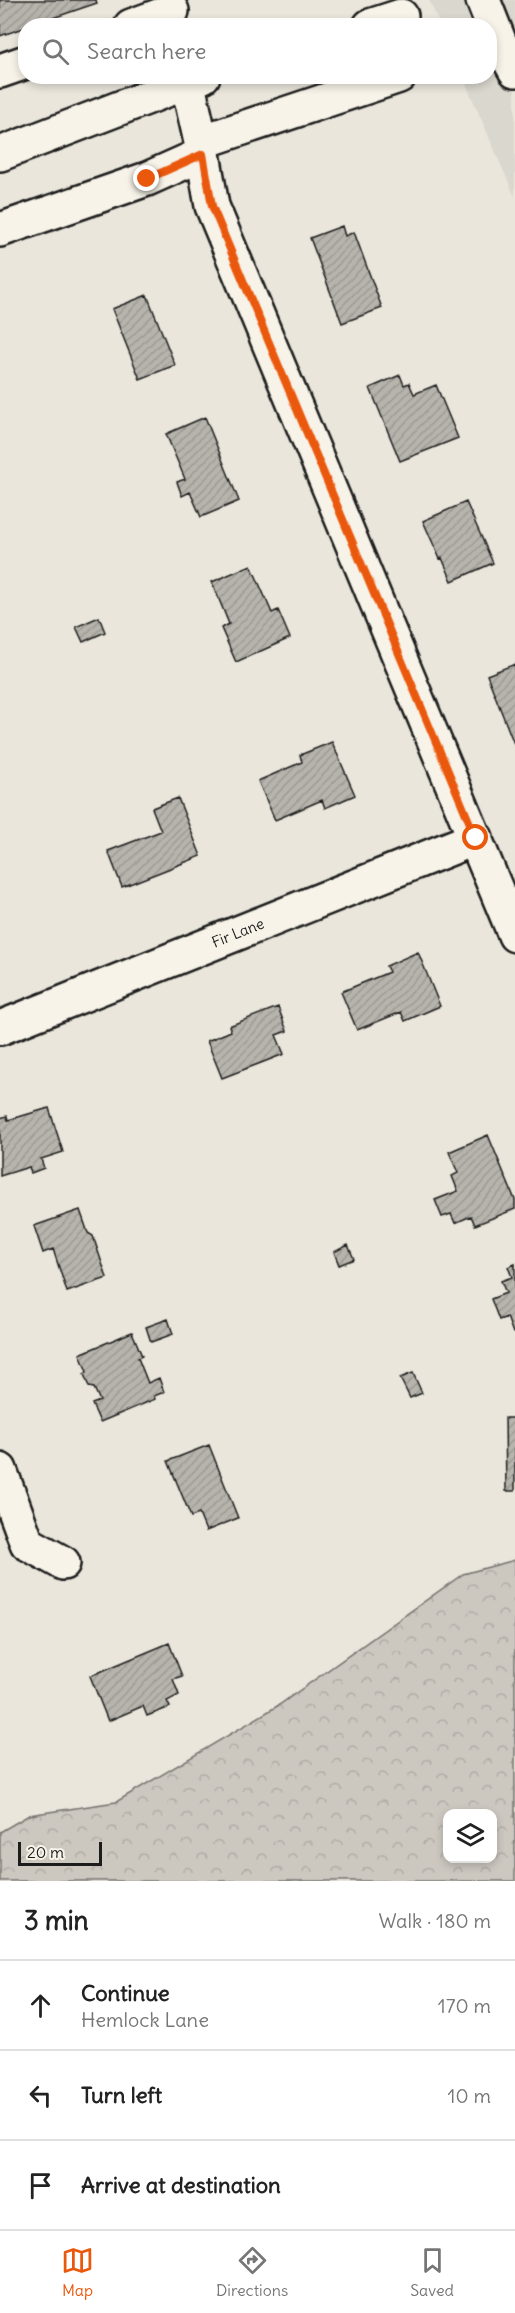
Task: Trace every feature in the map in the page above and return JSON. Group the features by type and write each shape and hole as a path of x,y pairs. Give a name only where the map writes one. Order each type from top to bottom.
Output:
{"street":[{"path":"483,0 489,18"},
{"path":"154,18 172,12"},
{"path":"395,18 401,16"},
{"path":"0,71 18,65"},
{"path":"0,154 177,84"},
{"path":"193,84 212,206 515,935"},
{"path":"0,230 147,179 202,148 377,84"},
{"name":"Fir Lane","path":"0,1028 476,838"},
{"path":"0,1470 27,1543 63,1563"}],"shaded area":[{"path":"429,0 515,0 515,197 466,84 497,84 497,18 437,18"}],"green space":[{"path":"515,1560 515,1881 0,1881 0,1832 29,1815 116,1802 279,1705 463,1574"}],"building":[{"path":"0,0 96,0 97,3 53,18 18,18 18,30 0,36"},
{"path":"342,226 345,236 354,232 382,308 342,323 310,238"},
{"path":"147,295 175,365 140,379 112,309"},
{"path":"400,375 404,385 409,383 414,394 436,385 458,438 400,461 370,388"},
{"path":"205,417 239,501 201,517 190,492 182,496 177,482 185,479 166,434"},
{"path":"466,502 493,563 452,581 423,521"},
{"path":"251,565 272,613 278,610 290,638 236,662 221,628 229,624 212,582"},
{"path":"99,617 105,632 83,642 76,627"},
{"path":"515,664 515,743 514,744 487,675"},
{"path":"332,742 355,795 325,808 322,800 275,820 258,781 302,762 300,755"},
{"path":"178,798 201,856 122,887 108,851 161,831 152,808"},
{"path":"418,952 440,1006 405,1021 401,1012 357,1030 341,992 389,972 386,966"},
{"path":"278,1007 287,1031 276,1035 284,1054 222,1078 207,1041 231,1031 229,1026"},
{"path":"49,1108 63,1152 41,1159 44,1168 31,1173 29,1167 0,1176 0,1118 7,1116 8,1120"},
{"path":"488,1135 515,1200 515,1209 475,1225 471,1216 455,1223 451,1214 442,1217 435,1200 458,1191 452,1176 458,1173 449,1152"},
{"path":"80,1210 88,1233 93,1236 107,1278 67,1292 53,1249 43,1253 34,1226"},
{"path":"348,1245 354,1259 339,1265 334,1252"},
{"path":"515,1264 515,1332 513,1333 507,1317 499,1320 491,1299 506,1293 501,1281 512,1277 508,1267"},
{"path":"168,1319 173,1334 151,1342 146,1327"},
{"path":"132,1332 142,1356 138,1358 148,1383 159,1378 164,1392 154,1396 155,1399 100,1422 92,1404 100,1401 94,1388 89,1387 84,1374 87,1372 80,1354"},
{"path":"413,1373 422,1393 410,1398 400,1378"},
{"path":"505,1418 515,1418 515,1491 506,1491"},
{"path":"209,1445 238,1518 206,1531 199,1514 191,1517 168,1461"},
{"path":"169,1643 182,1676 173,1679 179,1695 167,1701 170,1707 147,1716 143,1706 108,1721 90,1676"}],"route":[{"path":"147,179 203,154 212,206 476,838"}]}
